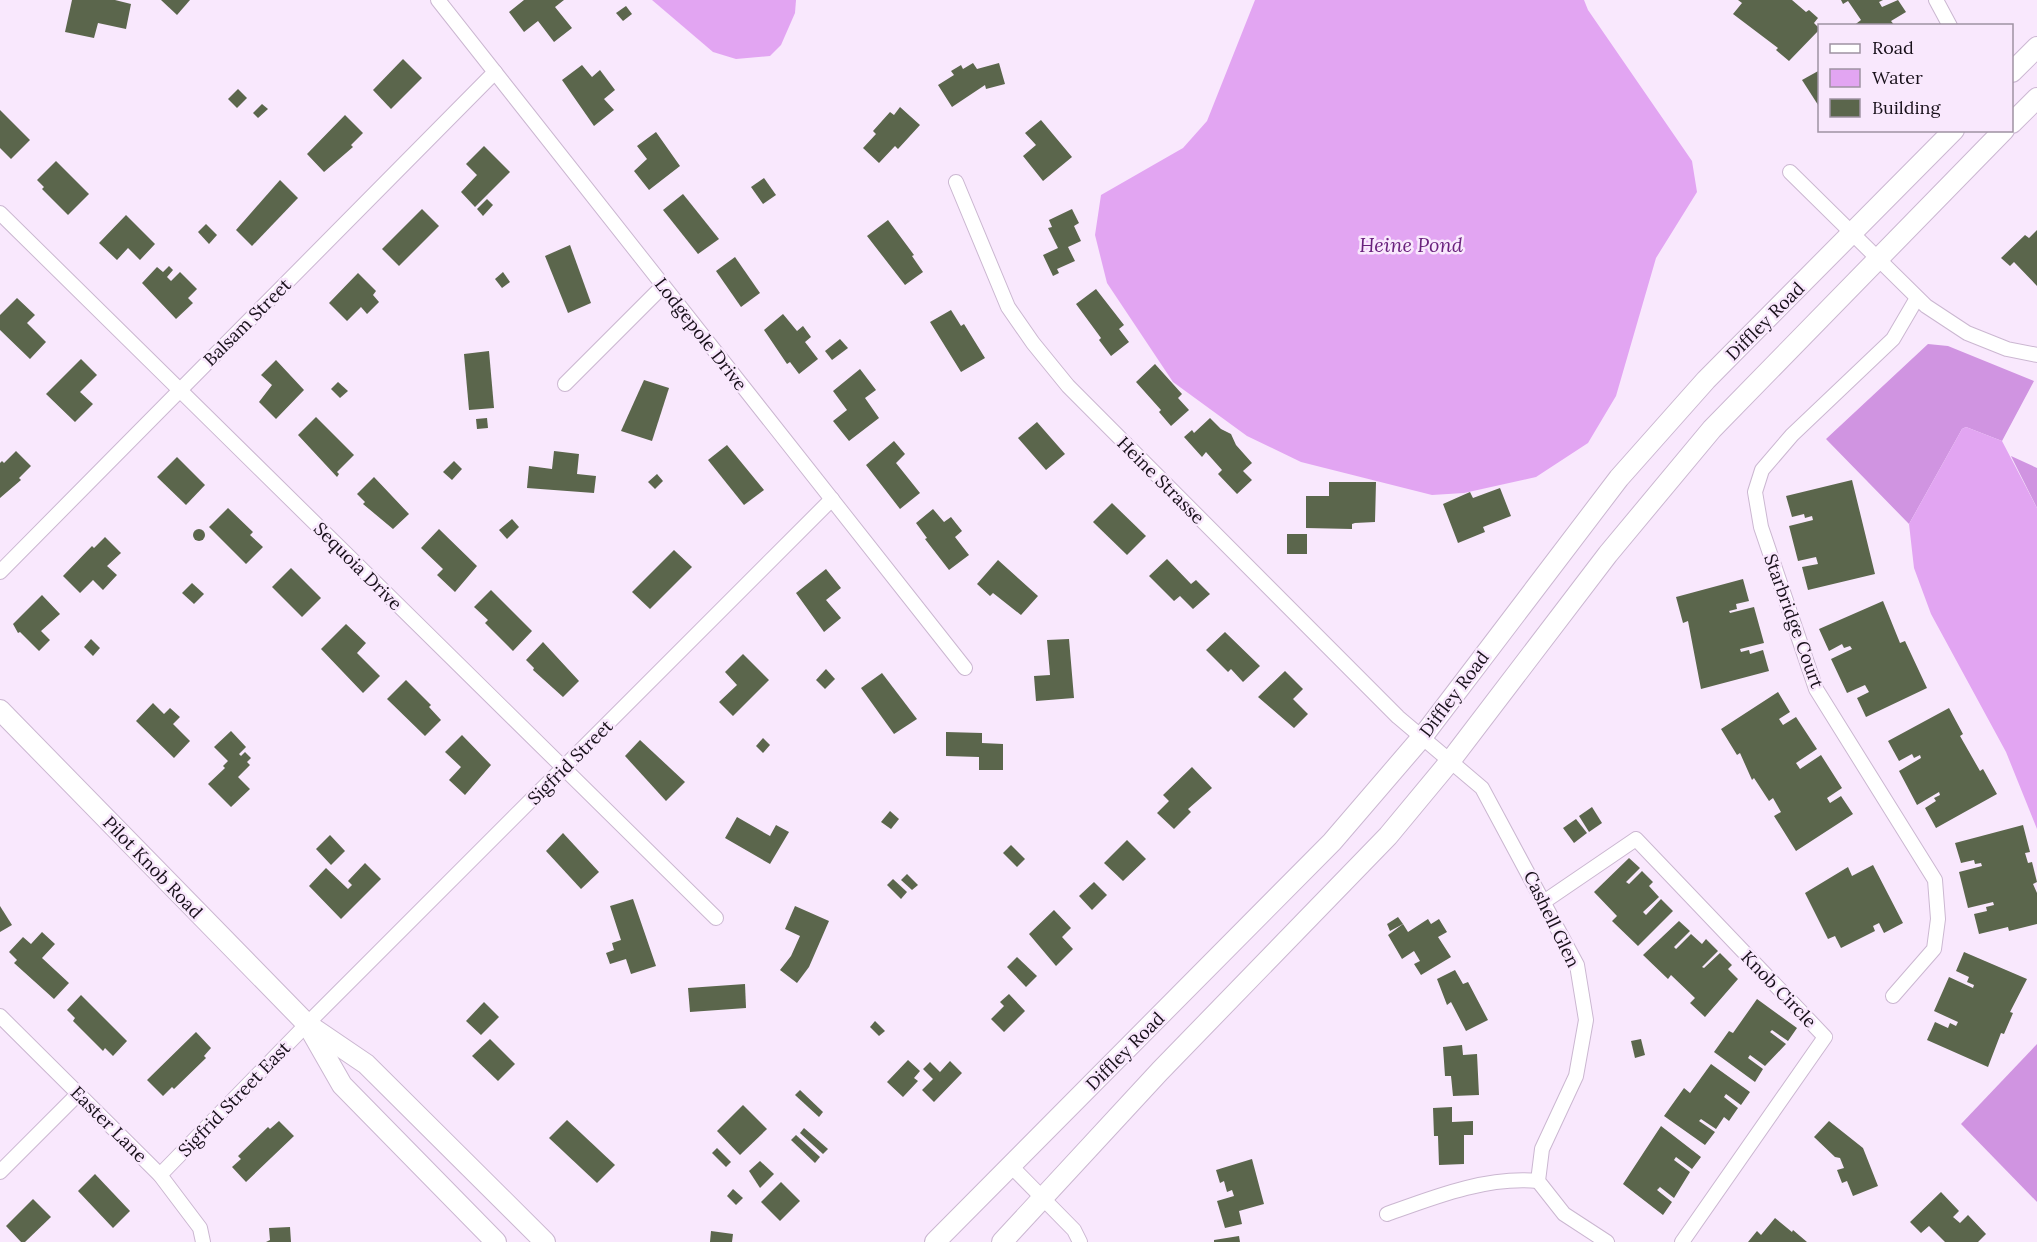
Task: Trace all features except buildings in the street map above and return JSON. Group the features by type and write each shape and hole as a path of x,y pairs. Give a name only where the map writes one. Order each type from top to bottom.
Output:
{"main road":[{"path":"2013,71 2037,47"},
{"path":"2013,122 2037,98"},
{"name":"Diffley Road","path":"1002,1242 1161,1071 1388,836 1451,760 1608,554 1865,246 1952,132"},
{"name":"Diffley Road","path":"935,1242 1332,842 1423,736 1618,478 1706,380 2002,132"},
{"name":"Pilot Knob Road","path":"0,710 307,1024 366,1064 545,1242"},
{"name":"Pilot Knob Road","path":"307,1024 342,1085 496,1242"}],"street":[{"name":"Lodgepole Drive","path":"438,0 965,668"},
{"path":"1936,0 1949,24"},
{"name":"Balsam Street","path":"0,572 495,72"},
{"path":"1790,172 1917,298 1967,333 2007,349 2037,355"},
{"name":"Heine Strasse","path":"956,182 1008,307 1032,343 1068,386 1390,708 1423,736"},
{"name":"Sequoia Drive","path":"0,213 716,918"},
{"path":"565,384 663,286"},
{"name":"Starbridge Court","path":"1893,996 1934,949 1938,919 1935,880 1816,689 1761,527 1755,492 1762,470 1792,435 1893,339 1917,298"},
{"name":"Sigfrid Street","path":"307,1024 832,499"},
{"name":"Cashell Glen","path":"1423,736 1482,788 1578,965 1586,1020 1576,1076 1542,1149 1538,1181"},
{"name":"Knob Circle","path":"1545,901 1636,839 1825,1037 1682,1242"},
{"name":"Easter Lane","path":"0,1016 160,1175 200,1228 203,1242"},
{"name":"Sigfrid Street East","path":"160,1175 307,1024"},
{"path":"0,1172 78,1094"},
{"path":"1011,1166 1074,1230 1080,1242"},
{"path":"1387,1214 1480,1185 1519,1179 1538,1181 1564,1214 1607,1242"}],"shaded area":[{"path":"1928,344 1948,346 2034,381 2002,441 1966,427 1962,429 1909,524 1826,439"},
{"path":"2011,456 2037,468 2037,508"},
{"path":"2037,1044 2037,1202 1961,1124"}],"water":[{"path":"652,0 796,0 795,13 781,45 770,56 736,59 713,52"},
{"name":"Heine Pond","path":"1255,0 1584,0 1588,10 1692,161 1697,192 1656,258 1616,396 1588,443 1536,477 1464,493 1432,495 1301,462 1247,436 1173,382 1107,283 1095,235 1101,195 1183,148 1207,121"},
{"path":"1966,427 2002,441 2037,508 2037,829 2006,752 1931,614 1914,568 1909,524 1962,429"}]}
